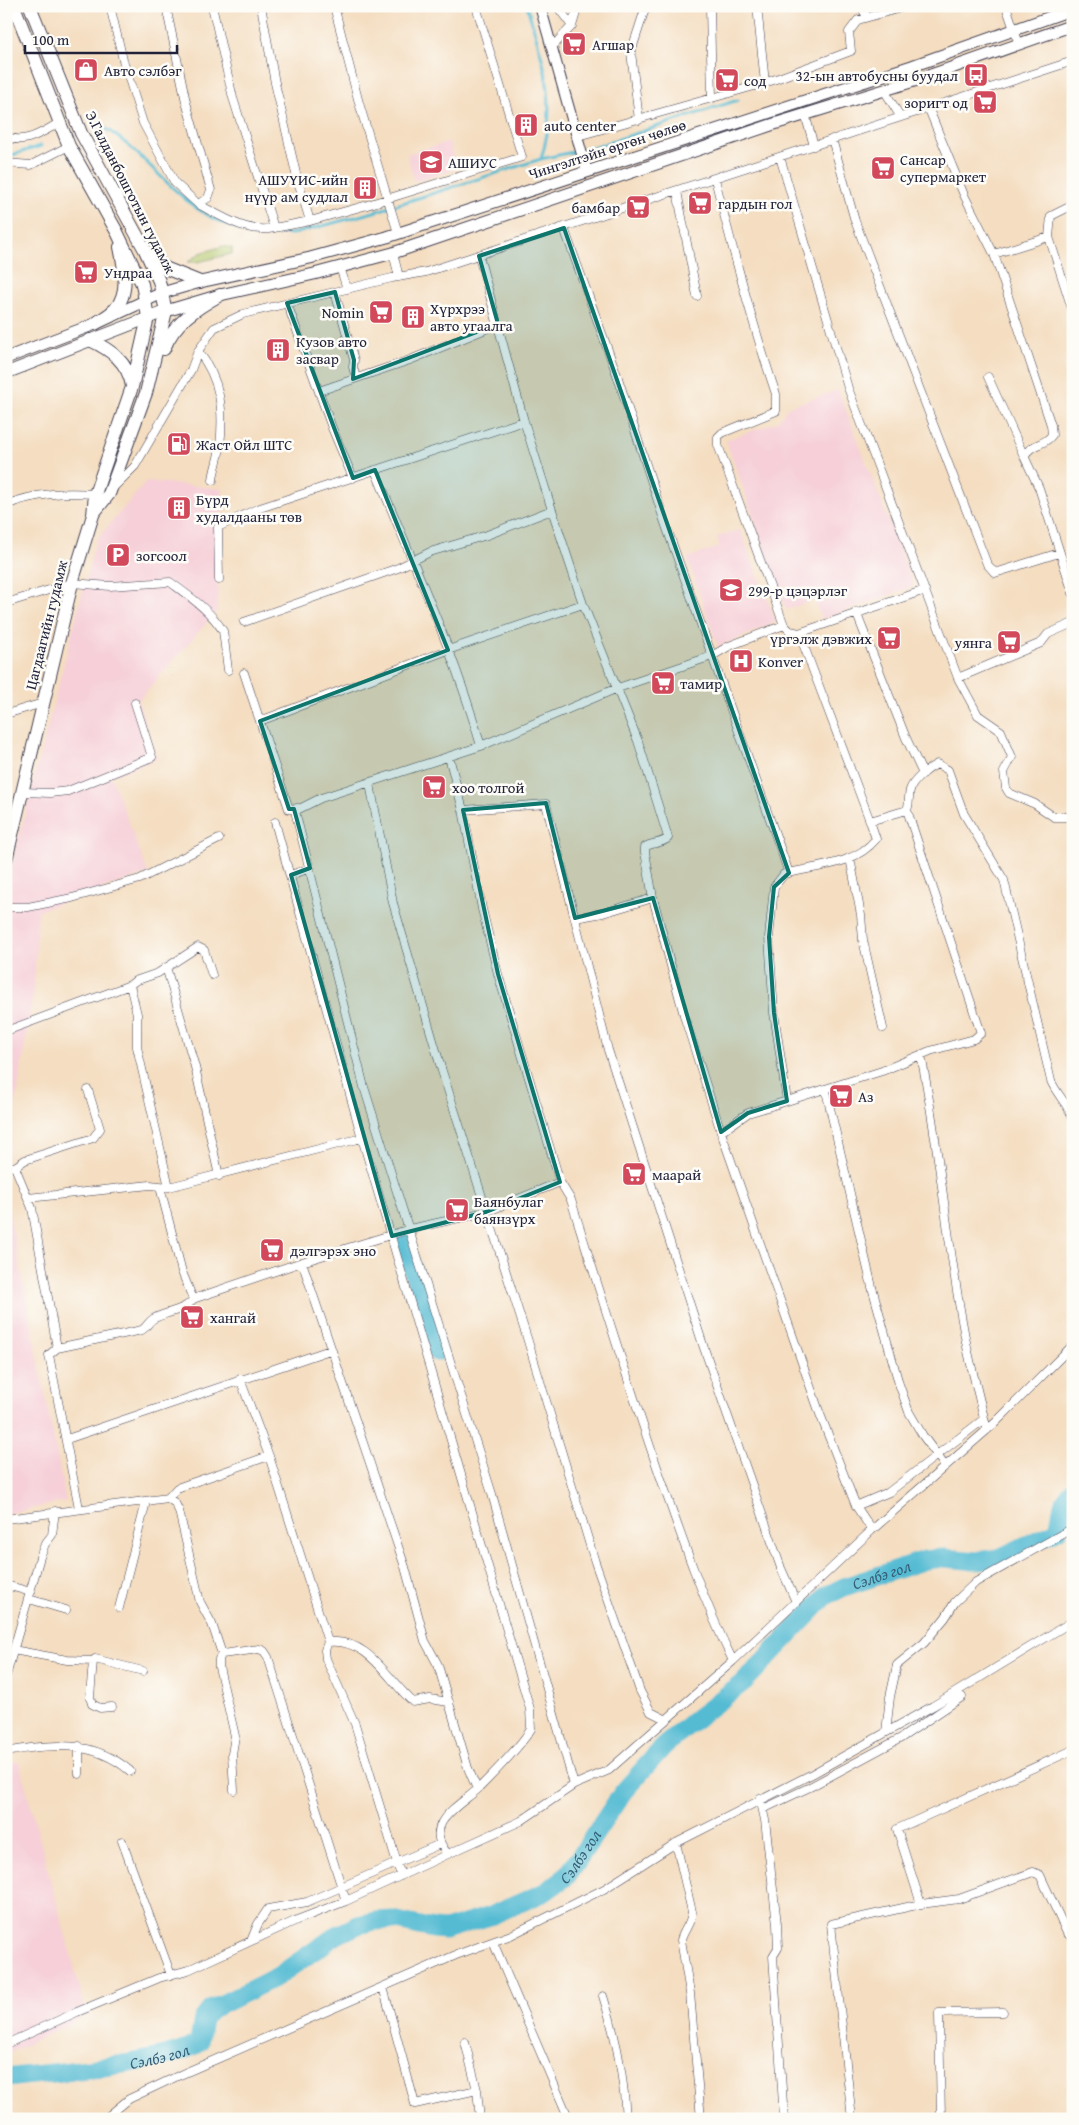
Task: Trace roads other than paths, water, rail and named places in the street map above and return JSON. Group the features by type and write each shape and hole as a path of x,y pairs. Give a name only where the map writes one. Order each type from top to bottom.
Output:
{"main road":[{"name":"Э.Галданбошготын гудамж","path":"14,6 69,146 117,232 142,284 148,317"},
{"name":"Э.Галданбошготын гудамж","path":"30,6 81,133 146,250 166,311"},
{"name":"Чингэлтэйн өргөн чөлөө","path":"6,358 95,324 162,294 200,282 310,258 398,233 912,66 1073,9"},
{"name":"Чингэлтэйн өргөн чөлөө","path":"6,373 166,311 220,294 340,268 393,252 805,114 884,90 1073,25"},
{"path":"95,324 116,308 125,283 117,232"},
{"path":"146,250 165,268 200,282"},
{"path":"146,393 169,336 183,319 220,294"},
{"name":"Цагдаагийн гудамж","path":"93,515 110,491 146,393 166,311"},
{"name":"Цагдаагийн гудамж","path":"6,860 72,582 93,515 95,494 132,387 148,317"},
{"path":"90,340 121,360 130,375 132,387"}],"street":[{"path":"110,6 123,60 143,123 175,183 198,204 236,224 268,230 310,221 388,199 522,157 476,6"},
{"path":"166,6 186,102 211,190 208,198 198,204"},
{"path":"212,6 233,98 274,228"},
{"path":"261,6 275,83 297,178 310,221"},
{"path":"334,6 398,233"},
{"path":"540,6 587,172"},
{"path":"557,6 572,26"},
{"path":"552,48 572,26 578,6"},
{"path":"639,120 631,52 646,6"},
{"path":"710,6 712,98"},
{"path":"757,6 765,83"},
{"path":"861,6 867,17"},
{"path":"580,146 639,120 765,83 851,51 849,32 858,20 908,6"},
{"path":"1006,6 1019,44"},
{"path":"110,491 135,466 191,370 198,350 214,328 243,314 426,272 479,256 900,116 1073,61"},
{"path":"884,90 900,116"},
{"path":"928,107 964,195 994,254 1051,425 1052,435 1049,439 1031,446 1024,456"},
{"path":"805,114 814,146"},
{"path":"6,136 12,139 32,137 59,123"},
{"path":"832,139 855,221 987,564 995,573 1059,553"},
{"path":"6,163 30,165 69,146"},
{"path":"780,157 848,388 958,678 978,714 1001,731 1012,757 1004,772 1006,788 1009,793 1035,804 1054,817 1073,818"},
{"path":"715,179 738,261 754,331 776,394 777,406 776,410 722,433 718,437 718,445 784,625 790,631 799,633 925,590"},
{"path":"677,191 697,296"},
{"path":"1073,205 1051,216 1049,237 1073,312"},
{"path":"564,228 617,374 665,523 789,873"},
{"path":"994,254 1049,237"},
{"path":"393,252 399,277"},
{"path":"479,256 524,420 552,510 583,604 615,689 638,741 668,838 645,847 653,898 693,1045 721,1132 820,1414 856,1506 872,1530"},
{"path":"340,268 347,289"},
{"path":"335,292 354,360 352,367 356,378"},
{"path":"287,303 353,478"},
{"path":"319,391 410,360 498,324"},
{"path":"198,350 214,375 222,402 220,448 213,480"},
{"path":"988,377 1039,488 1073,594"},
{"path":"219,580 218,527 257,509 524,420"},
{"path":"376,470 412,560 425,587 467,697 481,746"},
{"path":"6,505 27,496 60,493 95,494"},
{"path":"244,622 398,568 438,549 487,535 552,510"},
{"path":"6,603 72,582 110,586 170,582 213,616 220,625 223,631 228,670"},
{"path":"260,721 448,650 583,604"},
{"path":"856,612 906,738 923,774"},
{"path":"958,678 1041,643 1048,634 1073,623"},
{"path":"244,673 289,809 298,808 481,746 615,689 712,656 729,646 784,625"},
{"path":"787,1102 774,1013 769,937 774,887 784,874 814,869 850,858 876,840 799,633"},
{"path":"6,714 43,702"},
{"path":"23,792 50,793 68,791 152,757 135,703"},
{"path":"449,757 463,810 475,879 498,974 560,1182 571,1200 632,1396 682,1542 710,1614 733,1661"},
{"path":"721,1132 748,1113 826,1091 921,1055 974,1039 981,1033 907,810 911,787 923,774 937,764 948,770 964,814 1004,880 1051,1081 1056,1092 1070,1110 1073,1118"},
{"path":"370,784 393,903 486,1212 628,1662 651,1712 667,1720"},
{"path":"463,810 546,804 608,1050 701,1338 781,1568 796,1602"},
{"path":"298,808 296,816 364,1088 492,1494 574,1785"},
{"path":"870,821 907,810"},
{"path":"275,822 362,1138 530,1709 532,1721 527,1736 477,1789 454,1806 444,1820 439,1835 440,1844 448,1854"},
{"path":"6,907 28,907 64,900 140,879 219,839"},
{"path":"850,858 861,914 863,940 883,1028"},
{"path":"291,875 293,872 310,868"},
{"path":"575,918 603,913 653,898"},
{"path":"6,1031 130,986 166,967 195,948 201,948 206,955 212,975"},
{"path":"166,967 195,1066 218,1176"},
{"path":"130,986 137,1014 137,1047 169,1187"},
{"path":"921,1055 930,1099 941,1184 966,1342 987,1430"},
{"path":"6,1166 15,1166 26,1160 94,1138 100,1129 88,1090"},
{"path":"826,1091 872,1287 899,1384 909,1412 923,1436 945,1466"},
{"path":"28,1198 150,1185 169,1187 362,1138"},
{"path":"15,1166 32,1208 57,1348"},
{"path":"80,1508 49,1354 57,1348 142,1330 147,1327 151,1320 186,1306 192,1299 302,1262 410,1229 486,1212 560,1182"},
{"path":"160,1187 182,1272 192,1299"},
{"path":"302,1262 330,1350 405,1567 425,1641 438,1665 468,1768 477,1789"},
{"path":"6,2044 76,2012 188,1970 252,1940 346,1901 521,1820 574,1785 609,1770 733,1661 872,1530 987,1430 1073,1345"},
{"path":"67,1438 330,1350"},
{"path":"240,1379 269,1456 328,1642 325,1650 326,1659 363,1749 401,1876"},
{"path":"856,1506 889,1492 984,1419"},
{"path":"6,1519 55,1511 168,1498 177,1488 269,1456"},
{"path":"168,1498 175,1503 179,1510 200,1602 212,1624 222,1654 219,1659 219,1667 235,1736 232,1754 234,1790"},
{"path":"119,1608 146,1502"},
{"path":"6,1676 42,1550 52,1535 55,1511"},
{"path":"886,1732 890,1696 897,1665 924,1643 955,1602 976,1582 1073,1528"},
{"path":"6,1585 66,1610"},
{"path":"89,2119 106,2119 129,2099 172,2079 493,1942 604,1889 676,1843 744,1809 760,1798 812,1774 886,1732 1073,1620"},
{"path":"328,1642 358,1646 381,1666 400,1690 413,1702 430,1699 448,1702"},
{"path":"222,1654 259,1649 264,1651 268,1657 346,1901"},
{"path":"13,1650 67,1660 93,1661 95,1659 144,1671"},
{"path":"93,1661 90,1697 92,1704 100,1708 112,1708"},
{"path":"763,1809 810,1788 901,1738 962,1697"},
{"path":"6,1752 45,1747 80,1746 103,1753 130,1771"},
{"path":"79,1774 80,1746"},
{"path":"921,1904 897,1829 1073,1750"},
{"path":"760,1798 763,1809 777,1924 778,1948 773,1956 784,2119"},
{"path":"122,1841 171,1975"},
{"path":"676,1843 692,1912 691,1923 683,1931 681,1940 690,1993 701,2119"},
{"path":"252,1940 258,1924 268,1909 307,1902 341,1886 381,1871 396,1861 440,1844"},
{"path":"852,2119 831,1924 921,1904 959,1899 1033,1872 1040,1875 1067,1933 1073,1938"},
{"path":"493,1942 569,2119"},
{"path":"383,1988 415,2104 477,2090"},
{"path":"603,1996 615,2033 625,2098 626,2119"},
{"path":"940,2119 939,2012 1003,2012"},
{"path":"465,2042 477,2090 480,2119"}],"waterway":[{"path":"527,6 543,64 549,100 549,119 541,159"},
{"path":"259,232 293,234 374,212 541,159 595,147 738,100"},
{"path":"98,124 136,152 188,201 207,215 227,225 251,231"},
{"path":"6,153 12,155 41,146"},
{"path":"404,1241 437,1352"},
{"name":"Сэлбэ гол","path":"6,2078 137,2062 185,2050 199,2042 203,2019 210,2010 278,1976 337,1935 358,1925 375,1921 393,1920 445,1930 490,1916 545,1892 567,1876 623,1792 664,1746 745,1681 826,1596 844,1587 925,1560 944,1558 978,1561 999,1558 1058,1530 1063,1504 1073,1490"}],"place":[{"name":"Агшар","path":"574,44"},
{"name":"Авто сэлбэг","path":"86,70"},
{"name":"32-ын автобусны буудал","path":"976,75"},
{"name":"сод","path":"727,80"},
{"name":"зоригт од","path":"985,102"},
{"name":"auto center","path":"526,125"},
{"name":"АШИУС","path":"431,162"},
{"name":"Сансар супермаркет","path":"883,168"},
{"name":"АШУҮИС-ийн нүүр ам судлал","path":"365,188"},
{"name":"гардын гол","path":"700,203"},
{"name":"бамбар","path":"638,207"},
{"name":"Ундраа","path":"86,272"},
{"name":"Nomin","path":"381,312"},
{"name":"Хүрхрээ авто угаалга","path":"413,317"},
{"name":"Кузов авто засвар","path":"278,350"},
{"name":"Жаст Ойл ШТС","path":"179,444"},
{"name":"Бүрд худалдааны төв","path":"179,508"},
{"name":"зогсоол","path":"118,555"},
{"name":"299-р цэцэрлэг","path":"731,590"},
{"name":"үргэлж дэвжих","path":"889,638"},
{"name":"уянга","path":"1009,642"},
{"name":"Konver","path":"741,661"},
{"name":"тамир","path":"663,683"},
{"name":"хоо толгой","path":"434,787"},
{"name":"Аз","path":"841,1096"},
{"name":"маарай","path":"634,1174"},
{"name":"Баянбулаг баянзүрх","path":"457,1210"},
{"name":"дэлгэрэх эно","path":"272,1250"},
{"name":"хангай","path":"192,1317"}]}
